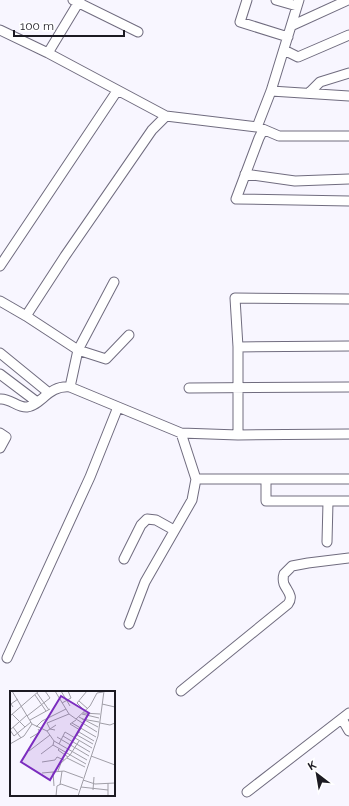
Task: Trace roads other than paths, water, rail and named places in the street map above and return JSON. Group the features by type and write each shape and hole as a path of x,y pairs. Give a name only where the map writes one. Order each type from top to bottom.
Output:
{"street":[{"path":"247,0 240,22 288,37"},
{"path":"276,0 298,3 260,128 236,200 349,201"},
{"path":"291,26 348,0"},
{"path":"48,53 77,1 138,32"},
{"path":"0,30 48,53 117,92 166,116 260,128 279,136 349,136"},
{"path":"284,50 298,56 349,35"},
{"path":"309,93 320,82 349,73"},
{"path":"271,90 349,96"},
{"path":"0,266 117,92"},
{"path":"26,316 152,130 166,116"},
{"path":"245,174 295,181 349,179"},
{"path":"70,387 78,350 114,282"},
{"path":"238,435 238,347 235,298 349,299"},
{"path":"0,301 78,350 106,359 129,335"},
{"path":"238,347 349,346"},
{"path":"0,353 49,393"},
{"path":"0,374 36,402"},
{"path":"0,399 8,399 25,407 36,402 59,387 70,387 181,433 238,435 349,434"},
{"path":"189,388 349,387"},
{"path":"7,658 90,478 118,407"},
{"path":"0,433 6,438 0,448"},
{"path":"129,624 145,582 192,500 196,479 181,433"},
{"path":"196,479 349,479"},
{"path":"266,479 266,501 349,501"},
{"path":"327,542 328,502"},
{"path":"124,559 141,524 147,519 156,520 174,530"},
{"path":"181,691 288,604 291,597 283,582 284,574 292,566 349,558"},
{"path":"246,792 349,713"},
{"path":"342,719 349,731"}]}
